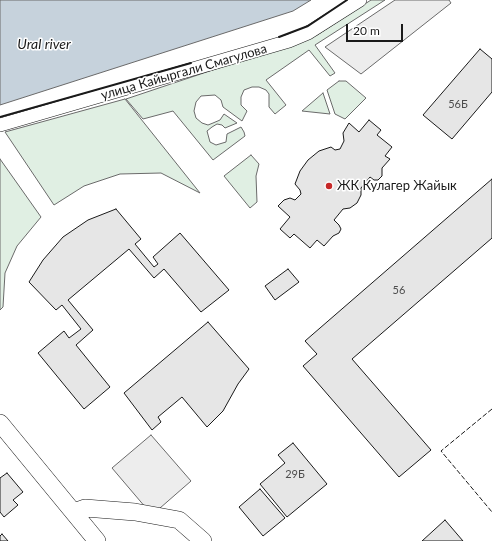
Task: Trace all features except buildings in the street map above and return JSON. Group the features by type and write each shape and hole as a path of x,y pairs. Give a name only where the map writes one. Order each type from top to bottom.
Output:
{"street":[{"name":"улица Кайыргали Смагулова","path":"0,125 289,41 308,33 360,0"},
{"path":"0,423 74,512 96,541"},
{"path":"74,512 85,508 135,512 179,520 203,541"}],"green space":[{"path":"371,0 385,0 315,45 335,73 330,76 309,50 266,80 286,105 275,114 269,107 269,94 266,90 259,87 252,87 244,90 241,97 241,105 247,111 242,121 223,107 221,100 215,95 201,96 196,102 194,111 196,118 202,123 208,125 213,123 220,120 224,114 237,123 225,128 222,125 217,124 212,127 207,131 210,142 216,145 226,142 227,134 241,127 245,136 213,160 173,111 143,119 126,99 317,35"},
{"path":"339,81 346,81 366,98 345,119 335,114 327,90"},
{"path":"323,93 330,114 302,111"},
{"path":"125,99 200,193 161,173 120,174 84,186 54,205 5,132"},
{"path":"251,155 259,164 256,176 257,202 250,208 224,176"},
{"path":"0,159 41,217 17,246 5,273 3,307 0,310"}],"shaded area":[{"path":"395,0 449,0 451,3 361,74 325,47"},
{"path":"151,435 191,481 152,515 112,468"}],"water":[{"name":"Ural river","path":"0,0 311,0 293,11 0,105"}],"fence":[{"path":"492,409 441,451 492,512"}],"wall":[{"path":"279,37 308,26 347,0"},
{"path":"0,117 191,63"}],"place":[{"name":"ЖК Кулагер Жайык","path":"329,186"}]}
